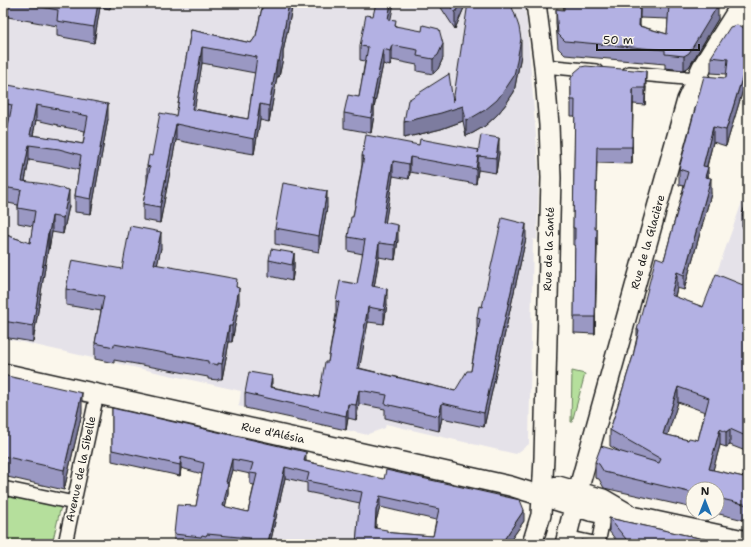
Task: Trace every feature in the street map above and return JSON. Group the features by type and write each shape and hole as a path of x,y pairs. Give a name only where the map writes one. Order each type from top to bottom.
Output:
{"street":[{"name":"Rue de la Santé","path":"532,544 541,515 551,178 549,125 544,66 536,3"},
{"name":"Rue de la Glacière","path":"566,540 576,498 687,100 696,79 740,12"},
{"path":"544,66 696,79"},
{"name":"Rue d'Alésia","path":"3,373 510,486 542,495 576,498"},
{"name":"Avenue de la Sibelle","path":"66,544 97,394"},
{"path":"3,488 74,503"},
{"path":"576,498 604,514 632,516 748,541"},
{"path":"576,498 604,499 632,516"},
{"path":"566,540 598,544 604,514"}],"shaded area":[{"path":"3,3 524,3 527,21 539,175 537,240 533,239 529,444 516,454 386,424 385,428 368,435 238,406 241,391 3,338"},
{"path":"742,202 748,204 748,302 711,289"},
{"path":"264,454 353,474 377,520 375,544 244,544"}],"green space":[{"path":"572,371 585,374 571,422"},
{"path":"3,493 61,506 52,544 3,544"}],"building":[{"path":"19,3 98,3 94,27 57,21 58,10"},
{"path":"263,3 289,3 283,42 279,61 277,61 269,106 260,104 254,139 176,124 160,207 143,204 150,167 147,166 149,155 152,156 160,113 176,116 191,30 251,43 256,36","holes":["202,47 257,57 248,119 192,109"]},
{"path":"376,3 391,3 388,19 396,20 395,26 422,31 423,25 439,29 443,44 438,55 433,59 417,56 418,50 392,45 390,51 383,49 371,118 344,113 348,95 359,97 368,47 360,46 366,15 373,16"},
{"path":"449,3 460,3 455,13"},
{"path":"468,3 510,3 519,27 521,39 514,76 497,100 485,110 466,120 463,106 404,122 408,100 449,74 453,102"},
{"path":"564,3 715,3 718,5 689,53 684,56 665,54 665,50 565,41 558,34 556,9 564,10","holes":["640,4 669,5 667,34 639,26"]},
{"path":"737,25 748,29 748,64 743,75 726,130 713,127 703,166 708,167 705,177 711,178 684,275 677,272 671,295 703,307 716,274 748,287 748,437 730,429 726,432 720,429 709,469 748,478 748,505 725,500 725,481 685,481 685,491 604,472 599,464 595,462 601,446 659,463 661,459 610,430 633,356 639,330 637,330 656,257 664,260 688,172 679,169 704,76 726,78 728,59 711,57 730,27","holes":["678,387 709,398 698,440 689,438 688,440 663,434"]},
{"path":"586,66 646,71 645,88 633,88 632,147 597,147 595,317 574,317 575,228 573,228 575,100 571,100 571,78 581,67"},
{"path":"3,84 108,104 91,199 75,196 81,155 59,149 29,145 22,181 45,184 69,190 63,218 52,216 33,326 3,321 3,234 30,243 35,211 18,208 21,190 3,187 5,178 3,178 3,152 12,105 3,103","holes":["36,105 88,116 83,144 30,135"]},
{"path":"366,135 419,145 420,139 479,150 481,135 499,138 496,158 478,156 476,169 410,157 409,164 393,161 383,222 398,225 395,245 379,243 372,286 387,289 384,310 368,307 357,368 455,391 467,371 471,371 480,319 477,318 479,306 482,307 502,218 526,224 484,413 442,403 439,416 385,404 387,395 359,390 356,405 348,404 346,416 245,393 249,372 272,376 270,387 319,397 325,362 328,362 339,302 336,301 340,281 357,284 365,240 348,237 364,156 362,156"},
{"path":"283,183 327,191 319,236 275,228"},
{"path":"748,198 748,218 742,215"},
{"path":"130,226 161,232 154,264 237,279 236,287 239,288 232,326 229,326 222,364 218,363 218,365 208,363 208,361 114,344 114,347 95,343 104,296 66,289 72,260 122,269"},
{"path":"271,249 294,253 292,265 269,260"},
{"path":"3,375 82,393 64,470 3,456"},
{"path":"112,408 306,452 304,461 384,479 386,470 520,500 524,510 501,544 356,544 359,507 362,492 307,481 309,473 285,467 268,542 249,540 250,538 207,534 206,536 202,535 201,537 174,534 177,505 196,506 204,463 181,457 180,465 112,450","holes":["232,459 253,463 250,473 257,474 248,512 223,506 228,483 226,482","380,496 439,509 433,536 393,533 387,532 387,530 375,528 376,510"]},
{"path":"609,518 726,544 630,544"},
{"path":"582,540 591,542 593,544 577,544"}]}
